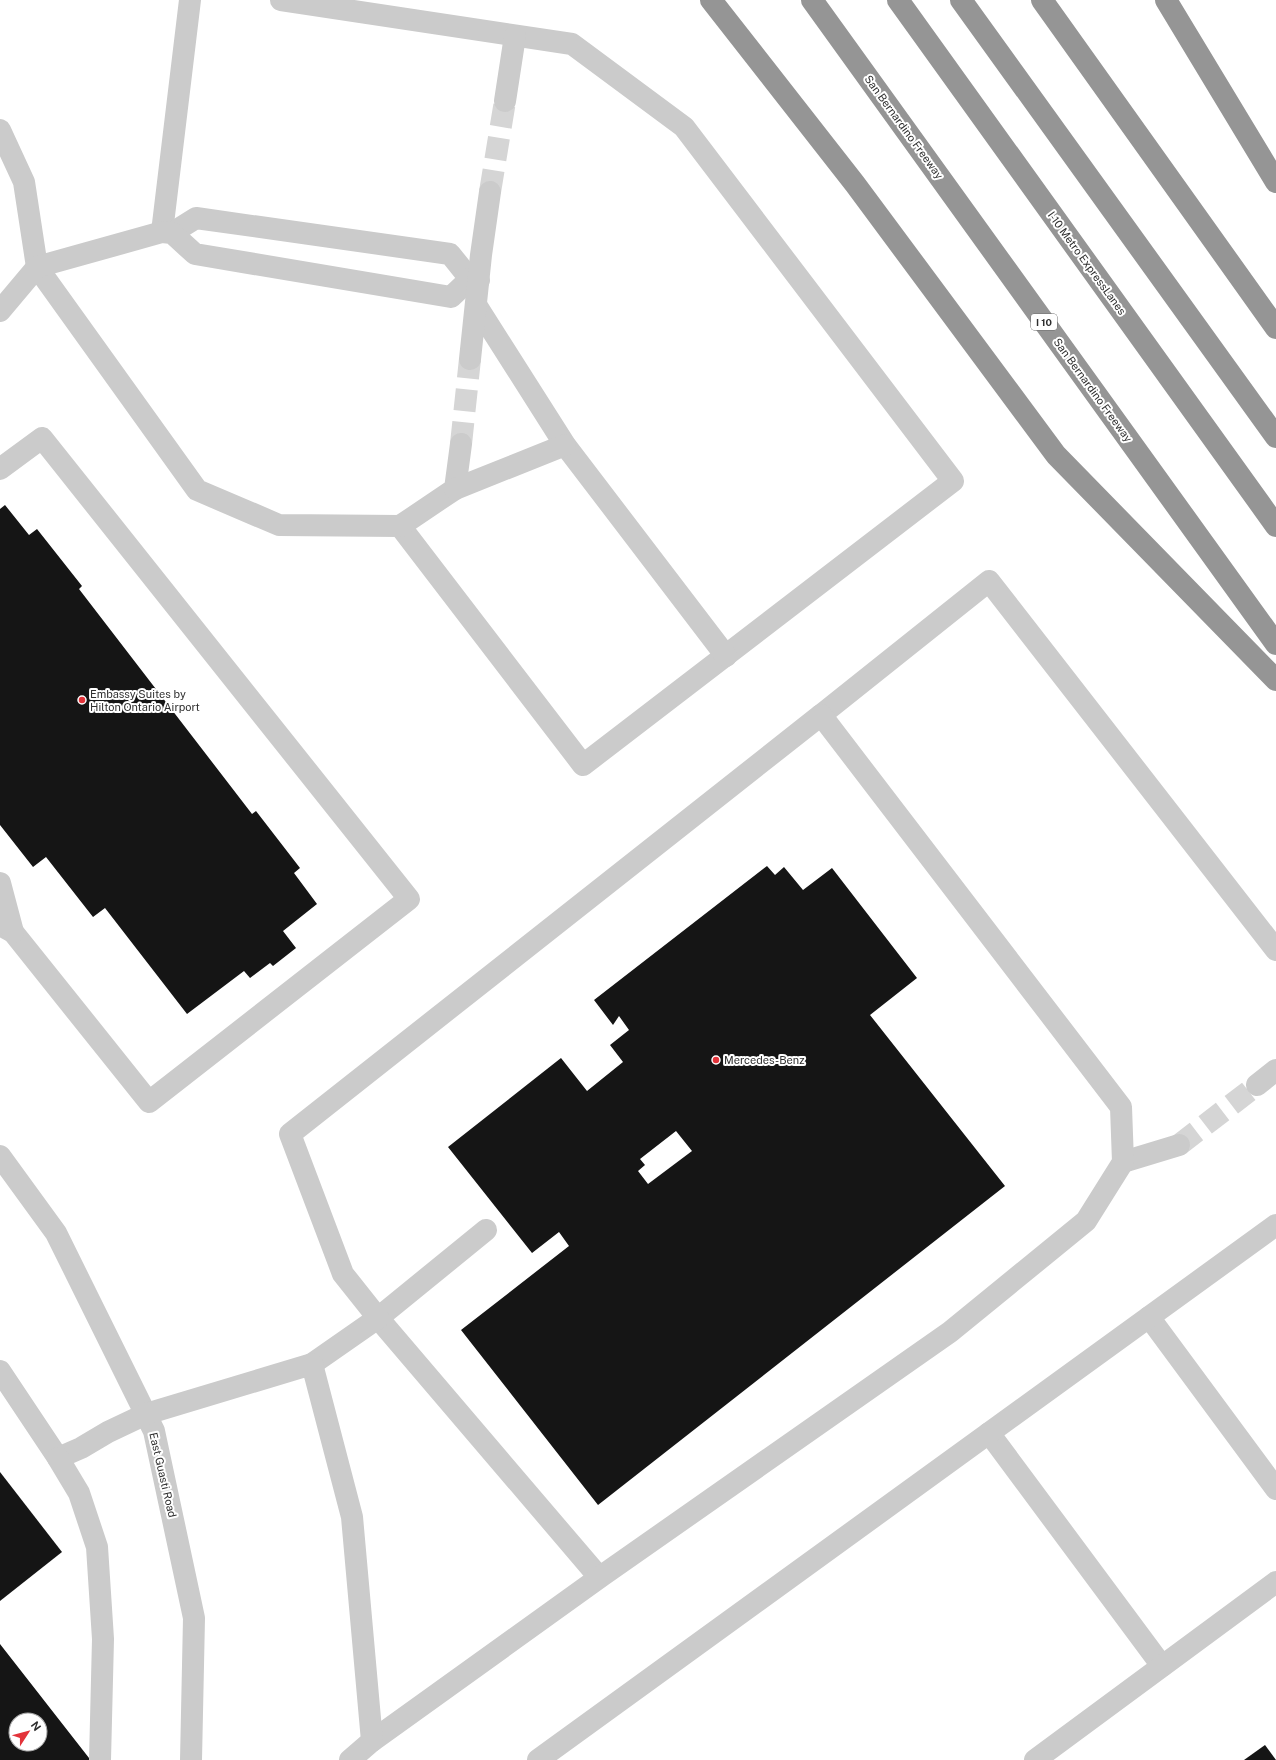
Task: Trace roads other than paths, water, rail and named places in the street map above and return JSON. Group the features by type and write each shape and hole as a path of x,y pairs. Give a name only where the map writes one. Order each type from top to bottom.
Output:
{"highway":[{"path":"711,0 855,184 1056,455 1276,680"},
{"name":"San Bernardino Freeway","path":"812,0 1276,644"},
{"name":"I-10 Metro ExpressLanes","path":"898,0 1276,526"},
{"path":"961,0 1276,436"},
{"path":"1042,0 1276,328"},
{"path":"1166,0 1276,182"}],"street":[{"path":"167,232 190,0"},
{"path":"281,0 572,44 684,127 953,482 583,765 400,526"},
{"path":"505,101 515,36"},
{"path":"0,130 24,182 37,267 197,490 279,524 400,526 455,489 565,445"},
{"path":"470,358 476,305 474,280 481,255 490,192"},
{"path":"0,311 37,267 167,232 196,218 450,254 474,280"},
{"path":"167,232 195,254 451,297 474,280"},
{"path":"476,305 565,445 726,656"},
{"path":"0,469 42,438 409,899 149,1102 6,928 0,883"},
{"path":"455,489 460,444"},
{"path":"599,1578 378,1318 343,1274 290,1134 989,581 1276,950"},
{"path":"350,1760 372,1741 599,1578 950,1332 1086,1221 1122,1162 1121,1108 821,715"},
{"path":"1257,1085 1276,1070"},
{"path":"1122,1162 1179,1145"},
{"name":"East Guasti Road","path":"0,1156 56,1233 154,1431 194,1618 191,1760"},
{"path":"538,1760 1276,1225"},
{"path":"58,1458 81,1448 108,1432 146,1414 312,1364 378,1318 486,1230"},
{"path":"1149,1317 1276,1489"},
{"path":"312,1364 352,1517 372,1741"},
{"path":"0,1371 58,1458 79,1493 97,1547 103,1640 100,1760"},
{"path":"989,1433 1162,1666"},
{"path":"1035,1760 1276,1582"}],"tunnel":[{"path":"490,192 505,101"},
{"path":"461,444 470,359"},
{"path":"1179,1145 1257,1085"}],"place":[{"name":"Embassy Suites by Hilton Ontario Airport","path":"82,700"},
{"name":"Mercedes-Benz","path":"716,1060"}]}
